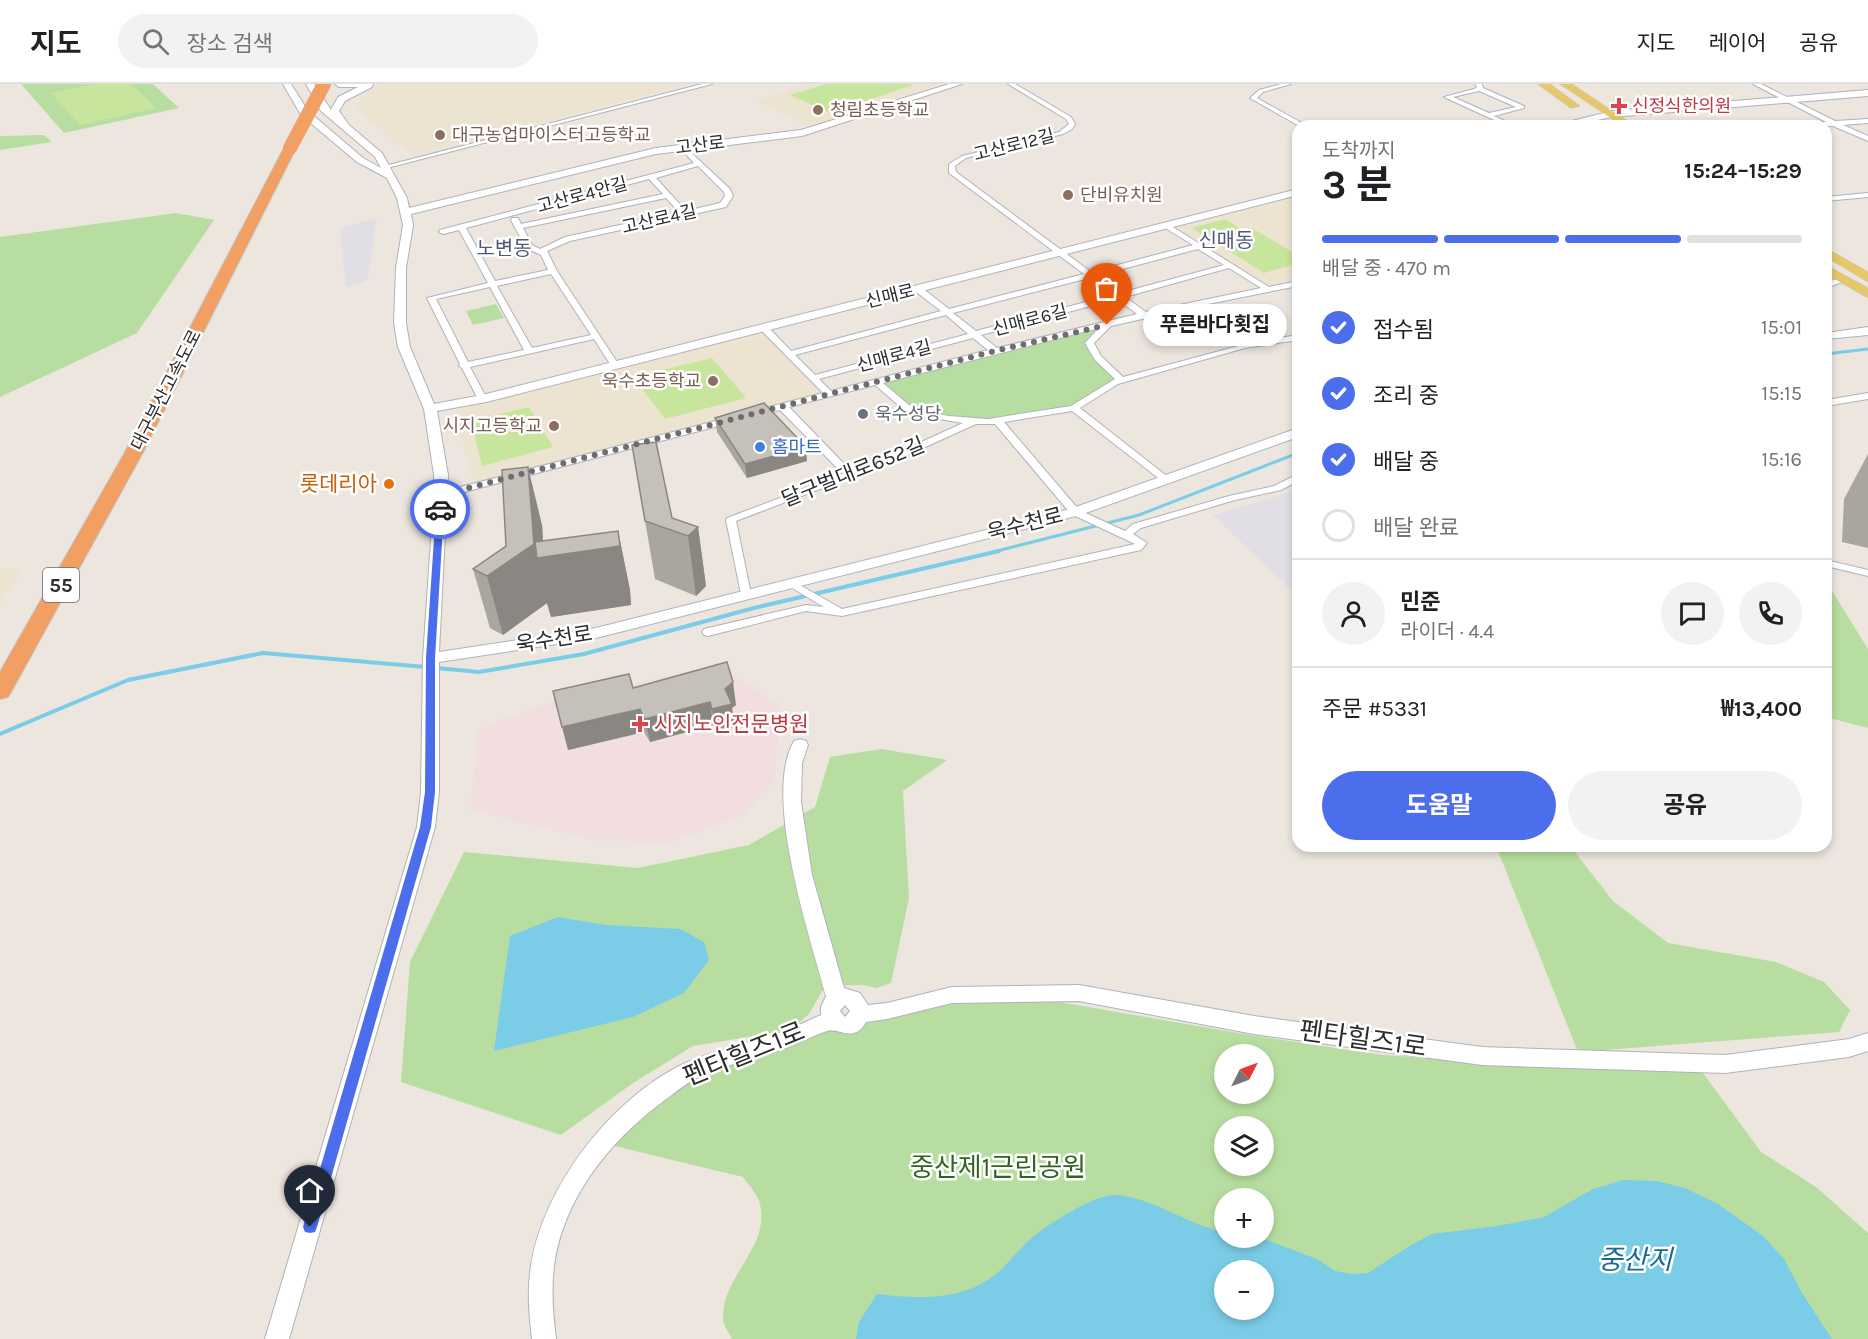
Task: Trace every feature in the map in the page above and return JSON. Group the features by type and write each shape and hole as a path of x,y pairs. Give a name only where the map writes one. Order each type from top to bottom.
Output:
{"highway":[{"name":"대구부산고속도로","path":"287,144 311,84"},
{"name":"대구부산고속도로","path":"0,692 287,144 324,84"},
{"name":"대구부산고속도로","path":"0,661 101,482 133,454 224,264"}],"main road":[{"path":"286,84 304,113 360,160 387,172"},
{"path":"277,1339 426,827 430,792 430,679 441,495 441,475 430,409 404,347 400,323 399,287 408,225 406,212 397,187 380,155 324,109 311,84"},
{"path":"339,84 372,85"},
{"name":"고산로","path":"406,212 643,154 682,147 802,133 958,84"},
{"path":"1543,84 1596,120"},
{"path":"1565,84 1621,120"},
{"path":"348,131 335,111 341,99 372,85"},
{"path":"1580,120 1612,114 1868,93"},
{"name":"신매로","path":"430,409 482,399 1292,194"},
{"path":"1832,255 1866,275"},
{"path":"1832,273 1868,294"},
{"path":"1832,335 1868,331"},
{"name":"욱수천로","path":"431,658 596,633 1075,512 1292,434"},
{"path":"800,745 793,763 792,802 803,875 834,1009"},
{"name":"펜타힐즈1로","path":"544,1339 541,1294 543,1258 555,1216 572,1184 607,1136 645,1101 693,1069 789,1038 834,1009 840,1024 850,1024 861,1014 887,1011 952,995 1078,993 1254,1025 1482,1056 1725,1064 1849,1048 1868,1042"}],"street":[{"path":"387,172 709,84"},
{"name":"고산로12길","path":"1011,84 1069,118 1072,124 1070,128 1061,133 964,157 951,167 953,173 1062,252"},
{"path":"1288,84 1261,91 1253,98 1293,120"},
{"path":"1756,84 1826,120"},
{"path":"1489,116 1522,107 1479,86 1447,97 1489,116 1498,120"},
{"path":"1832,122 1868,121"},
{"path":"1832,123 1868,139"},
{"name":"고산로4길","path":"543,253 545,247 558,242 723,205 729,196 727,191 682,147"},
{"name":"고산로4안길","path":"442,232 699,164"},
{"name":"고산로4안길","path":"651,177 685,214"},
{"name":"고산로4안길","path":"519,227 668,195"},
{"path":"1832,198 1868,195"},
{"name":"고산로4안길","path":"512,213 529,246 543,253"},
{"path":"1168,226 1269,290"},
{"path":"461,227 529,351"},
{"name":"신매로6길","path":"948,313 1199,246"},
{"path":"1062,252 1144,315"},
{"path":"543,253 615,365"},
{"name":"신매로6길","path":"975,334 1229,266"},
{"path":"482,399 463,366 431,298 553,271"},
{"path":"1832,283 1842,279"},
{"path":"749,415 1144,315 1292,284"},
{"name":"신매로4길","path":"918,289 995,351"},
{"path":"1199,305 1207,323 1217,330 1239,332 1267,342"},
{"name":"신매로4길","path":"789,354 948,313"},
{"path":"1107,325 1089,344 1098,358 1121,380"},
{"path":"764,328 829,394"},
{"name":"신매로4길","path":"813,378 975,334"},
{"path":"463,366 596,336"},
{"name":"달구벌대로652길","path":"877,382 906,407 918,413 974,421 998,421 1074,408 1121,380 1244,345 1292,338"},
{"path":"1832,402 1868,396"},
{"path":"783,406 850,475"},
{"path":"1074,408 1166,479"},
{"path":"441,495 738,418"},
{"name":"달구벌대로652길","path":"746,594 731,520 898,456 974,421"},
{"path":"708,632 806,608 842,613 1137,548 1142,543 1075,512 998,421"},
{"path":"1126,535 1137,526 1233,498 1277,488 1292,480"},
{"path":"1832,564 1868,573"},
{"path":"791,583 842,613"}],"shaded area":[{"name":"대구농업마이스터고등학교","path":"387,84 690,84 413,156 361,114 356,105 363,96 378,86"},
{"name":"청림초등학교","path":"813,84 940,84 837,119 808,126 755,101"},
{"path":"1292,193 1292,284 1269,290 1168,226"},
{"path":"377,218 367,281 346,287 340,228"},
{"path":"761,332 821,394 474,486 455,415 468,405"},
{"path":"1292,490 1292,591 1213,515 1279,496"},
{"path":"23,568 0,604 0,569"},
{"path":"680,673 732,675 781,706 774,782 743,815 668,843 592,840 471,810 478,729 557,700"}],"green space":[{"path":"21,84 153,84 179,108 64,133"},
{"path":"95,84 131,84 156,108 80,125 51,93"},
{"path":"826,84 913,85 830,113 790,95"},
{"path":"44,135 52,142 0,150 0,136"},
{"path":"176,213 214,220 137,333 0,397 0,237"},
{"path":"1225,219 1241,229 1208,238 1192,228"},
{"path":"1252,228 1292,252 1292,265 1264,273 1210,239"},
{"path":"496,304 504,318 473,325 466,311"},
{"path":"1100,326 1089,344 1119,378 1074,408 988,422 918,413 877,382"},
{"path":"712,358 746,398 665,419 633,377"},
{"path":"529,407 553,447 482,466 471,421"},
{"path":"1832,591 1868,649 1868,728 1832,719"},
{"path":"881,749 947,760 903,791 909,898 891,983 876,988 864,985 825,986 809,1014 790,1030 693,1046 633,1083 561,1135 401,1082 410,962 464,852 638,868 749,845 815,807 830,757"},
{"path":"1498,852 1575,852 1613,901 1668,943 1776,962 1824,982 1850,1010 1839,1032 1578,1052"},
{"name":"중산제1근린공원","path":"1013,994 1382,1055 1703,1073 1761,1152 1816,1187 1868,1233 1868,1339 732,1339 723,1321 725,1302 759,1232 761,1217 759,1201 754,1192 743,1177 602,1143 693,1069 832,1019"}],"water":[{"path":"558,917 605,925 680,929 704,942 709,960 684,993 633,1017 494,1051 510,936"},
{"name":"중산지","path":"1623,1180 1657,1181 1685,1188 1718,1204 1763,1236 1784,1259 1802,1293 1832,1339 856,1339 859,1322 877,1294 904,1297 943,1296 981,1284 995,1275 1028,1241 1045,1228 1083,1205 1107,1196 1116,1195 1144,1201 1214,1230 1214,1248 1274,1248 1274,1243 1317,1259 1335,1271 1352,1274 1368,1273 1432,1234 1497,1226 1544,1217 1593,1189"}],"building":[{"name":"홈마트","path":"764,403 806,447 745,464 715,418"},
{"path":"656,442 672,518 698,527 688,536 645,521 632,445"},
{"path":"528,467 534,544 487,576 473,569 506,546 502,470"},
{"path":"618,531 620,546 537,558 535,542"},
{"path":"727,662 733,682 725,689 732,704 712,709 710,702 645,719 640,709 562,727 553,691 629,674 633,688"}],"waterway":[{"path":"1832,353 1868,349"},
{"path":"993,552 1139,515 1292,455"},
{"path":"436,668 479,672 584,654 754,608 999,551"},
{"path":"0,734 128,680 263,653 426,667"}],"way so far":[{"path":"440,509 441,495 995,351 1107,325"}],"place":[{"name":"신정식한의원","path":"1619,106"},
{"name":"청림초등학교","path":"818,110"},
{"name":"대구농업마이스터고등학교","path":"440,135"},
{"name":"단비유치원","path":"1068,195"},
{"name":"푸른바다횟집","path":"1107,325"},
{"name":"욱수초등학교","path":"713,381"},
{"name":"욱수성당","path":"863,414"},
{"name":"시지고등학교","path":"554,426"},
{"name":"홈마트","path":"760,447"},
{"name":"롯데리아","path":"389,484"},
{"name":"시지노인전문병원","path":"640,724"}],"district":[{"name":"신매동","path":"1226,240"},
{"name":"노변동","path":"504,248"}],"route":[{"path":"310,1227 426,827 430,792 431,658 440,509"}]}
